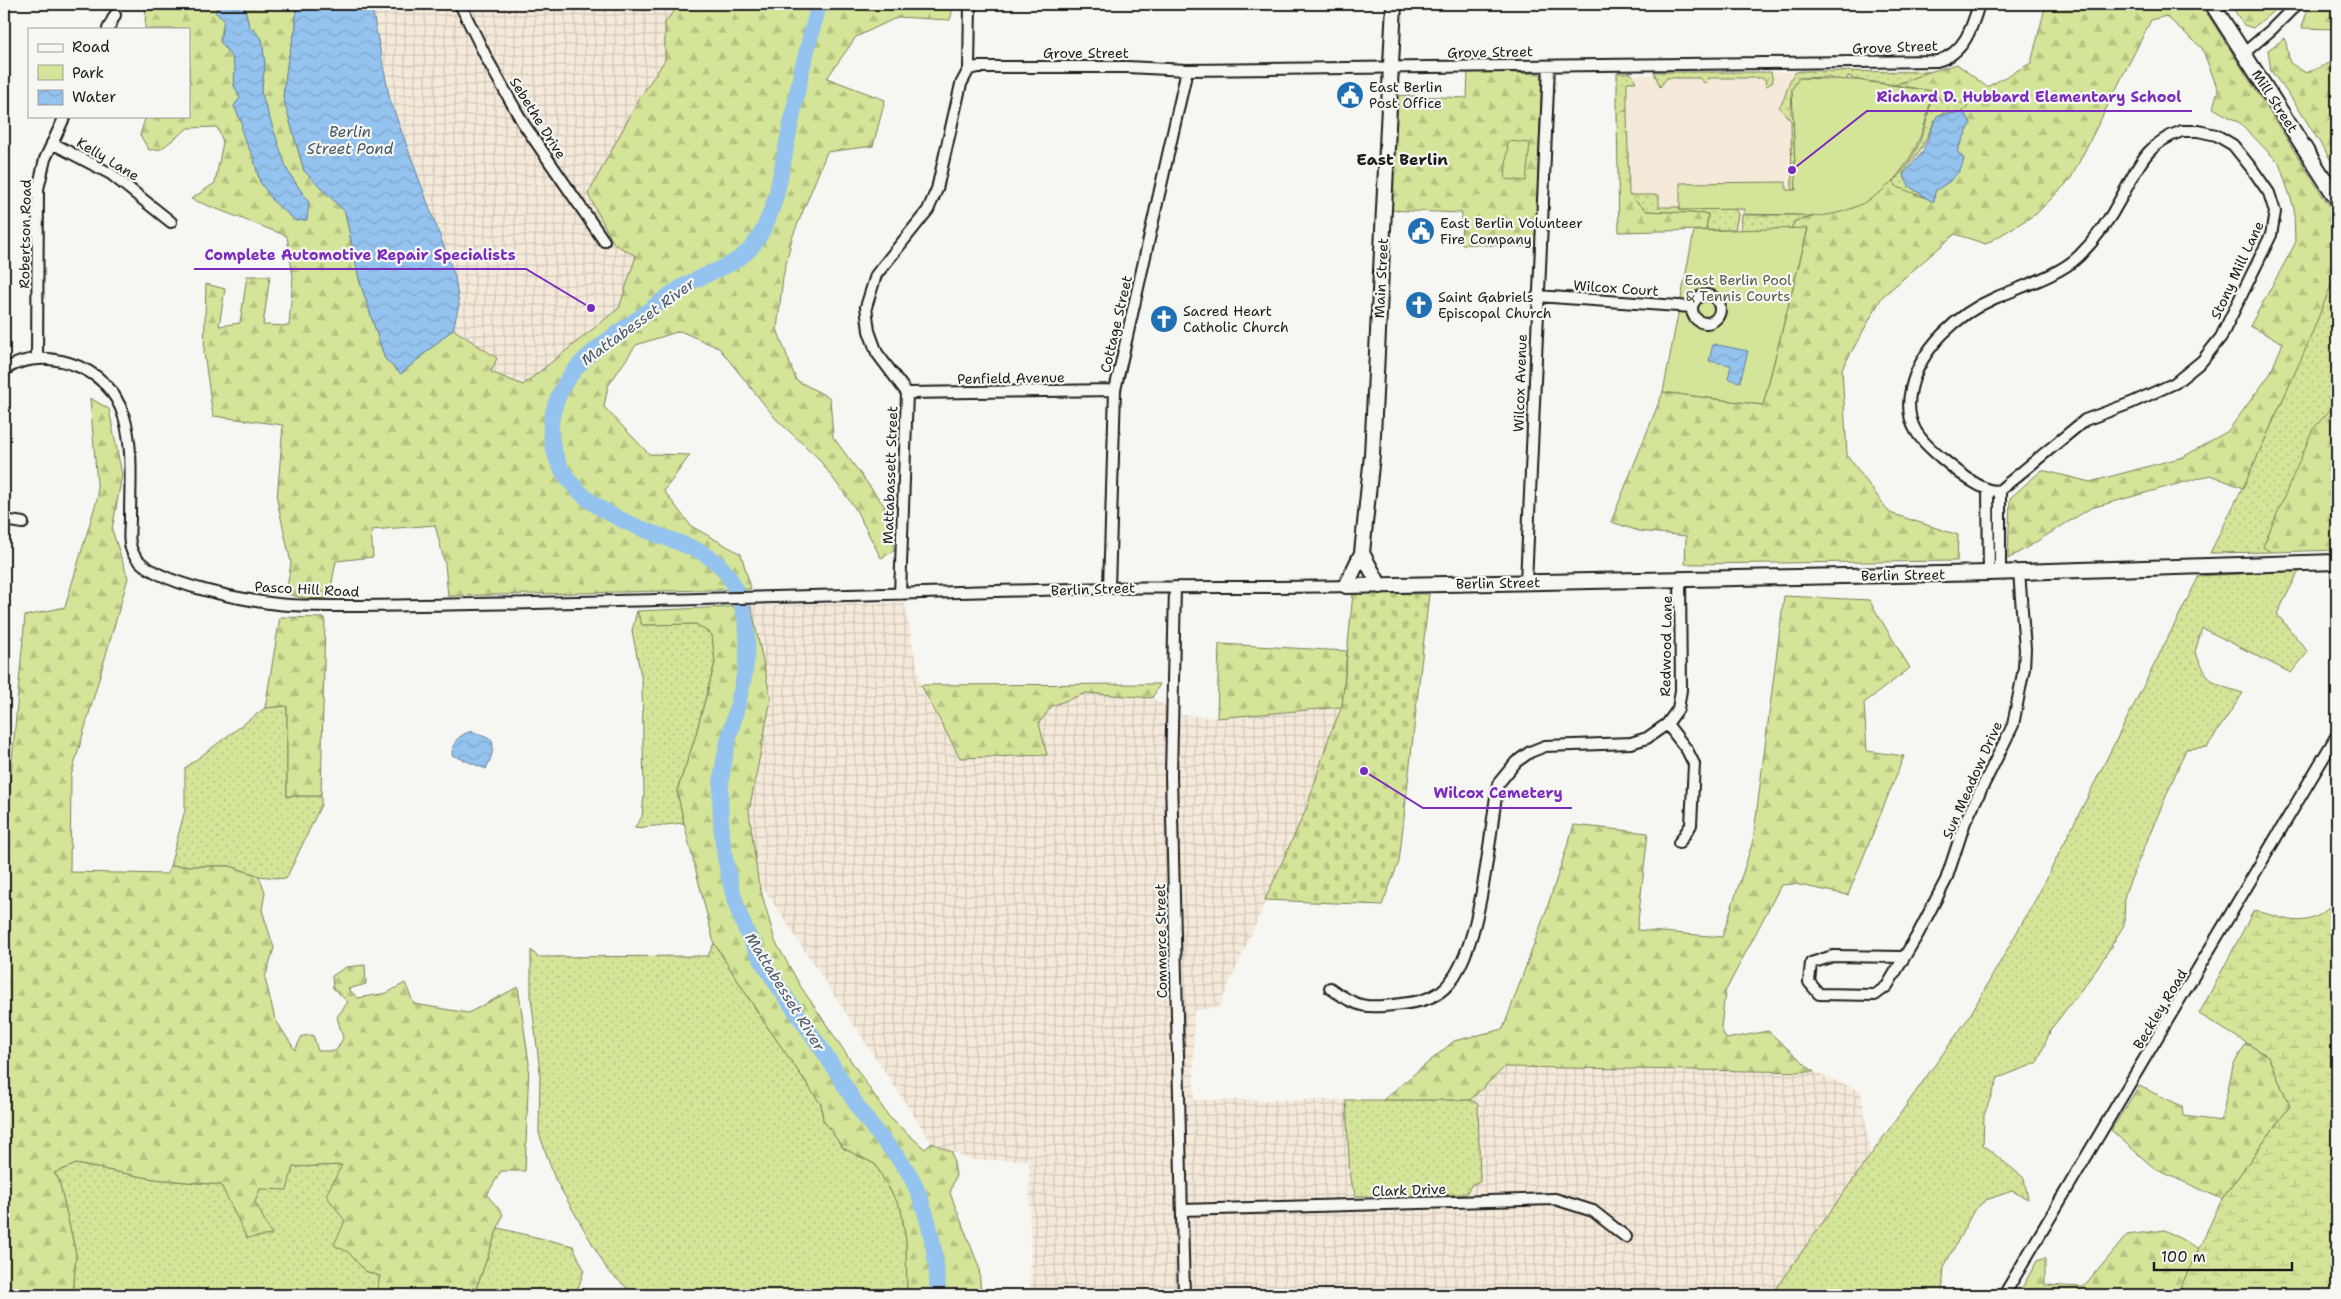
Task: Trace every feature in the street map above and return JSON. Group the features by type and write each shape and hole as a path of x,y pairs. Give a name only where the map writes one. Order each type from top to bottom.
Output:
{"street":[{"name":"Sebethe Drive","path":"460,4 487,59 523,123 604,241"},
{"name":"Mattabassett Street","path":"900,594 907,393 877,353 872,342 867,319 868,296 883,264 928,210 937,189 961,84 969,69 970,4"},
{"name":"Main Street","path":"1346,586 1362,553 1372,455 1394,4"},
{"name":"Grove Street","path":"969,69 978,67 1127,67 1187,70 1937,61 1946,59 1962,46 1979,4"},
{"name":"Mill Street","path":"2212,4 2337,199"},
{"path":"2244,53 2297,4"},
{"path":"108,28 115,15"},
{"name":"Wilcox Avenue","path":"1526,583 1549,66"},
{"name":"Cottage Street","path":"1109,588 1116,390 1187,70"},
{"name":"Robertson Road","path":"37,358 38,189 40,173 64,118"},
{"name":"Stony Mill Lane","path":"1988,490 1956,470 1925,444 1912,422 1908,402 1914,374 1931,346 1961,318 1993,299 2038,280 2077,258 2096,238 2149,150 2167,136 2182,131 2198,131 2216,135 2233,146 2253,170 2269,193 2274,212 2271,235 2221,337 2202,361 2175,383 2131,404 2084,420 2000,490"},
{"name":"Kelly Lane","path":"52,143 111,174 171,222"},
{"name":"Wilcox Court","path":"1538,296 1692,307"},
{"name":"Pasco Hill Road","path":"4,370 24,360 37,358 53,359 83,368 96,376 116,397 122,409 129,438 130,546 141,563 163,575 235,598 297,605 454,605 658,600"},
{"name":"Penfield Avenue","path":"907,393 1116,390"},
{"path":"1988,490 1994,492 2000,490 1994,573 1988,490"},
{"path":"4,520 23,523"},
{"path":"1362,553 1380,586"},
{"name":"Berlin Street","path":"658,600 1109,588 1380,586 1994,573 2220,564 2337,562"},
{"name":"Sun Meadow Drive","path":"1903,957 1833,956 1811,963 1808,982 1819,994 1875,995 1887,986 1918,934 1946,880 1965,822 2013,726 2024,659 2019,572"},
{"name":"Redwood Lane","path":"1330,988 1350,1003 1369,1007 1425,1000 1441,991 1455,976 1475,922 1486,877 1498,784 1506,772 1530,752 1545,746 1632,744 1647,738 1667,724 1678,709 1681,690 1680,579"},
{"name":"Commerce Street","path":"1175,587 1171,779 1184,1295"},
{"path":"1667,724 1687,750 1694,764 1691,825 1679,843"},
{"name":"Beckley Road","path":"2004,1295 2337,735"},
{"name":"Clark Drive","path":"1182,1210 1555,1199 1593,1211 1626,1238"}],"shaded area":[{"path":"371,4 680,4 665,22 665,60 639,99 614,244 636,256 619,308 523,385 491,371 497,358 453,329 459,305 455,277 390,100"},
{"path":"1957,64 1987,87 1953,224 1619,232 1617,75 1943,69"},
{"path":"904,602 921,685 960,758 1046,755 1039,723 1052,706 1086,693 1152,698 1180,715 1225,718 1342,707 1330,734 1307,807 1219,1007 1194,1011 1194,1100 1470,1100 1505,1067 1814,1072 1861,1091 1871,1157 1771,1295 1031,1295 1029,1160 972,1160 932,1143 758,880 749,810 771,699 751,606"}],"green space":[{"path":"146,4 219,4 215,12 224,20 220,41 232,58 235,68 234,85 240,98 234,106 242,123 245,141 253,156 260,182 309,203 287,170 271,126 261,92 265,65 262,39 249,26 244,4 296,4 296,27 288,59 283,97 304,171 345,212 359,279 385,359 401,374 453,329 497,358 491,372 523,385 619,308 636,256 614,244 588,194 639,99 665,60 665,22 680,4 954,4 950,20 898,17 856,37 827,78 885,100 873,146 827,152 792,238 783,277 777,329 796,380 830,398 833,437 891,515 894,551 881,558 855,508 818,458 776,419 719,348 680,331 636,345 608,386 604,407 649,454 690,455 664,491 691,526 741,554 751,589 448,596 445,564 435,525 371,530 373,557 336,561 329,598 310,599 286,594 291,563 277,500 283,425 213,416 204,353 206,284 225,289 219,326 240,323 247,276 270,276 263,325 289,326 293,277 287,236 191,199 215,183 223,142 217,127 188,128 161,149 149,150 140,135 145,118 190,118 190,28 145,28"},
{"path":"2046,4 2201,4 2337,218 2337,270 2307,346 2243,488 2210,475 2091,508 2008,559 2010,498 2042,470 2090,482 2183,457 2228,431 2270,374 2283,343 2250,326 2295,244 2294,208 2279,163 2240,123 2213,108 2218,90 2202,48 2166,16 2151,20 2070,180 2036,214 1986,244 1955,234 1882,297 1842,369 1847,455 1890,513 1958,535 1957,561 1685,564 1686,536 1639,531 1611,522 1663,392 1763,405 1808,229 1791,229 1795,221 1853,208 1893,181 1897,187 1934,201 1935,191 1950,181 1964,159 1957,151 1971,123 1965,114 1961,113 1968,107 1964,103 1943,102 1932,91 1895,85 1957,64 1987,87 2031,63"},
{"path":"2230,4 2274,4 2276,9 2253,28 2244,25"},
{"path":"2309,4 2337,4 2337,29 2302,28"},
{"path":"2285,38 2290,63 2306,73 2337,60 2337,170 2295,103 2271,71 2268,50"},
{"path":"1468,71 1542,74 1535,247 1461,244 1462,213 1387,210 1392,95 1467,98"},
{"path":"1654,72 1771,72 1773,82 1767,86 1765,84 1766,80 1762,78 1710,78 1705,83 1699,78 1667,78 1660,87"},
{"path":"1796,72 1930,72 1895,85 1852,79 1852,77 1848,76 1847,80 1831,79 1830,77 1800,78 1792,89 1791,114 1793,115 1796,190 1792,190 1791,121 1779,107 1790,80"},
{"path":"1617,73 1631,73 1636,82 1627,82 1627,111 1621,111 1617,116"},
{"path":"1799,78 1856,80 1932,91 1920,137 1898,175 1882,191 1864,203 1842,212 1818,216 1743,214 1745,209 1680,210 1680,183 1786,182 1786,190 1796,190 1792,89"},
{"path":"1932,91 1939,99 1964,102 1968,107 1961,113 1944,113 1937,116 1922,147 1904,172 1903,175 1910,187 1931,201 1897,187 1893,181 1909,162 1920,140 1928,116"},
{"path":"1621,111 1627,111 1629,195 1635,195 1633,199 1647,211 1708,214 1706,230 1619,232 1617,116"},
{"path":"1508,141 1530,143 1526,181 1505,179"},
{"path":"1635,195 1659,195 1659,207 1680,207 1680,210 1735,209 1738,214 1735,230 1706,230 1708,214 1647,211 1632,199"},
{"path":"1742,215 1820,215 1795,221 1791,229 1741,230"},
{"name":"East Berlin Pool & Tennis Courts","path":"1808,228 1763,405 1663,392 1694,231"},
{"path":"2337,270 2337,402 2264,547 2271,552 2210,553 2277,413"},
{"path":"90,398 109,409 122,475 112,530 128,578 71,776 70,872 168,874 170,866 230,866 259,876 265,892 262,910 274,948 265,978 275,1019 295,1050 302,1036 313,1035 318,1051 336,1051 343,1038 337,1017 348,1002 333,988 332,976 346,967 365,965 366,984 348,989 358,998 387,993 405,983 414,1004 468,1013 518,987 529,1063 525,1171 501,1171 487,1195 503,1214 477,1286 464,1295 376,1295 380,1276 365,1271 348,1252 334,1245 345,1221 326,1195 342,1165 293,1167 287,1190 260,1189 255,1202 272,1235 247,1238 221,1185 154,1179 76,1164 54,1173 59,1180 76,1254 73,1295 4,1295 4,820 8,805 25,616 65,607 98,496"},
{"path":"2337,402 2337,550 2271,552 2263,547 2313,429"},
{"path":"2299,571 2277,614 2308,652 2291,673 2202,628 2195,652 2204,670 2217,684 2243,693 2207,747 2186,749 2125,893 2124,925 2097,969 2051,1029 2037,1063 1998,1078 1984,1115 1983,1145 2024,1178 2028,1199 2012,1191 1986,1200 1974,1210 1944,1267 1942,1295 1771,1295 1969,1017 2038,895 2199,576"},
{"path":"1353,593 1429,594 1399,862 1382,905 1265,900 1307,807 1330,734 1342,707"},
{"path":"1784,596 1869,600 1910,668 1864,703 1867,751 1904,756 1848,895 1795,884 1781,885 1725,992 1721,1028 1726,1039 1768,1031 1814,1072 1505,1067 1470,1100 1383,1100 1454,1041 1503,1029 1546,911 1574,825 1648,833 1637,930 1722,937 1753,841"},
{"path":"751,606 771,699 749,811 758,880 775,941 801,987 889,1117 925,1149 932,1143 952,1152 956,1175 950,1193 979,1267 981,1295 907,1295 906,1241 901,1209 875,1164 843,1148 823,1120 821,1104 762,1019 714,943 677,791 694,741 715,663 712,635 696,624 642,625 637,611"},
{"path":"637,611 642,625 696,624 712,635 715,662 694,741 677,791 684,823 634,828 642,817 644,794 642,681 632,631"},
{"path":"280,617 325,618 321,796 287,796 287,706 265,708"},
{"path":"1219,644 1347,651 1342,707 1217,718"},
{"path":"1160,684 1152,698 1086,693 1052,706 1039,723 1047,755 960,758 921,685"},
{"path":"287,705 287,796 321,796 321,805 286,879 259,876 230,866 170,866 185,810 185,768 265,708"},
{"path":"2337,899 2337,1291 2324,1295 2177,1295 2222,1199 2290,1106 2268,1056 2199,1014 2254,910 2289,920 2308,920 2318,916"},
{"path":"714,943 762,1019 821,1104 823,1120 843,1148 875,1164 901,1209 906,1241 907,1295 635,1295 608,1271 555,1179 539,1133 540,1072 531,997 531,950 538,957 708,956"},
{"path":"2246,1043 2268,1056 2290,1106 2222,1199 2155,1169 2111,1130 2139,1086 2182,1106 2183,1116 2221,1121 2233,1066"},
{"path":"1346,1100 1470,1100 1478,1104 1480,1182 1472,1184 1466,1194 1356,1196 1350,1179"},
{"path":"76,1164 154,1179 221,1185 271,1234 254,1201 260,1189 293,1167 343,1165 348,1251 365,1271 380,1276 376,1295 73,1295 76,1254 59,1180 54,1172"},
{"path":"498,1228 573,1246 584,1270 576,1295 464,1295 477,1286"},
{"path":"2165,1230 2199,1249 2177,1295 2018,1295 2037,1261 2045,1258 2045,1285 2084,1287 2127,1235"}],"water":[{"path":"219,4 244,4 249,26 262,39 265,65 261,92 287,170 309,203 307,220 296,221 274,202 260,182 253,156 241,129 242,123 234,106 240,98 234,85 235,68 232,58 220,41 224,20 215,12"},
{"name":"Berlin Street Pond","path":"296,4 371,4 390,100 455,277 459,305 453,329 401,374 385,359 359,279 345,212 304,171 283,97 288,59 296,27"},
{"path":"1965,114 1971,123 1957,151 1964,159 1963,164 1953,178 1935,191 1934,201 1931,201 1910,187 1903,175 1922,153 1937,116"},
{"path":"1713,344 1748,351 1740,382 1728,379 1731,365 1709,361"},
{"path":"472,731 492,740 492,751 486,769 452,755 453,746 457,739 463,734"}],"waterway":[{"name":"Mattabesset River","path":"819,4 802,69 777,192 760,236 744,255 673,292 598,347 586,358 564,384 552,417 551,438 562,470 589,500 612,515 706,555 724,570 731,580 742,605 747,630 744,678 726,749 720,807 728,872 736,904 752,944 774,981 829,1060 862,1113 910,1175 917,1189 931,1234 938,1295"}],"place":[{"name":"East Berlin Post Office","path":"1350,95"},
{"name":"Richard D. Hubbard Elementary School","path":"1792,170"},
{"name":"East Berlin Volunteer Fire Company","path":"1421,231"},
{"name":"Saint Gabriels Episcopal Church","path":"1419,305"},
{"name":"Complete Automotive Repair Specialists","path":"591,308"},
{"name":"Sacred Heart Catholic Church","path":"1164,319"},
{"name":"Wilcox Cemetery","path":"1364,771"}],"district":[{"name":"East Berlin","path":"1402,159"}]}
